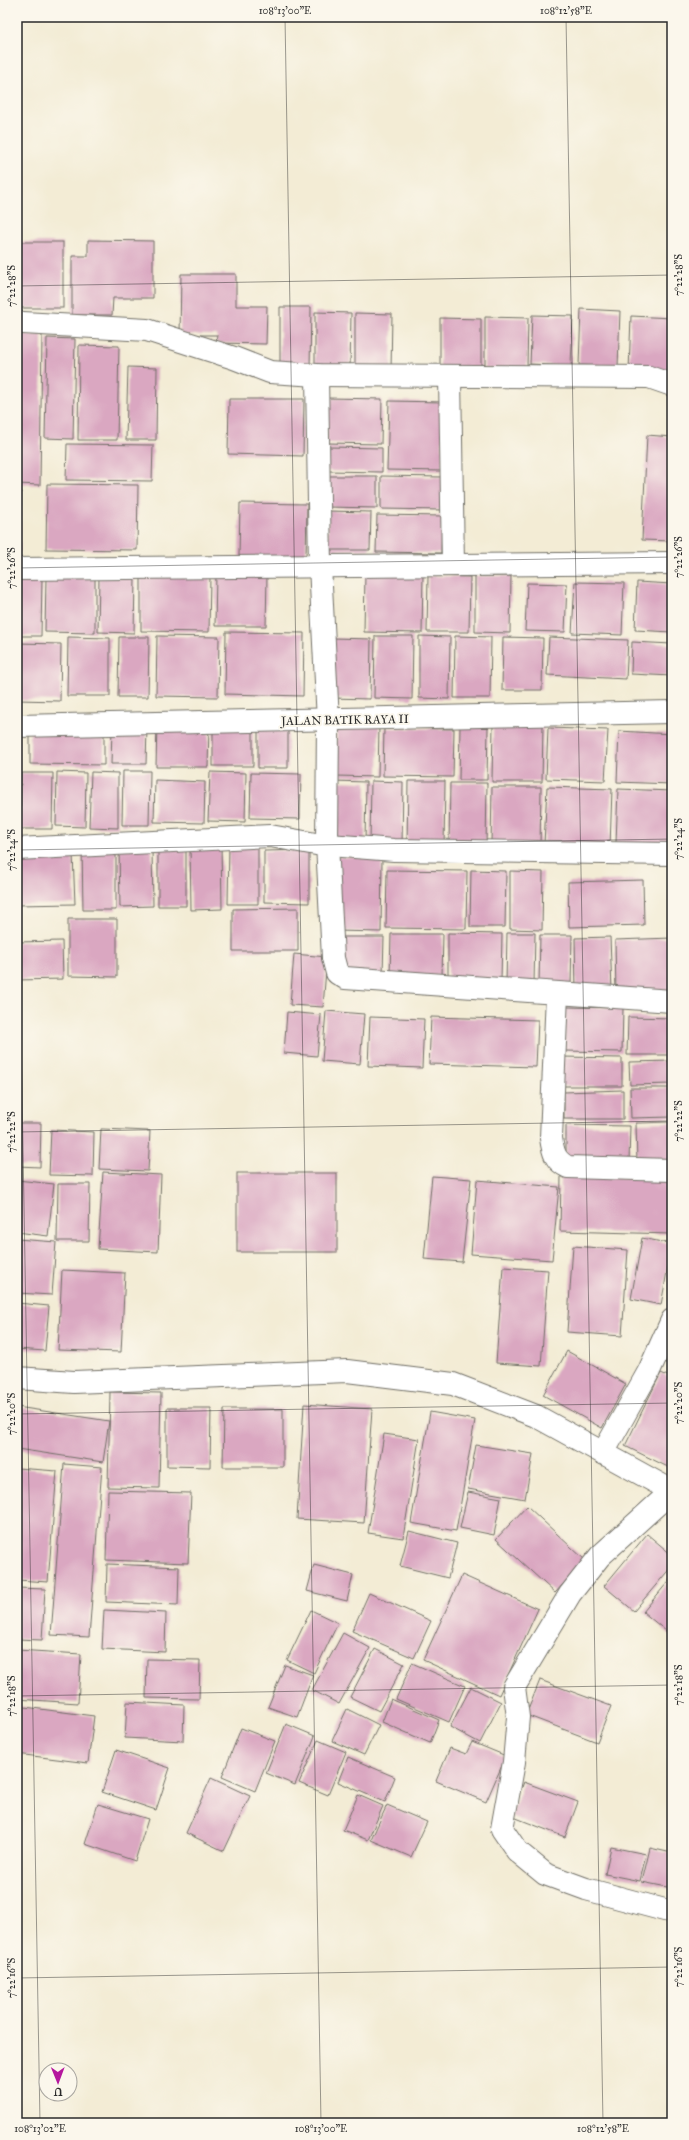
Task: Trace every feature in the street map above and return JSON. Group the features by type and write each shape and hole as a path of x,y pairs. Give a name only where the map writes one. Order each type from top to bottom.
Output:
{"street":[{"path":"23,324 147,330 234,358 270,372 317,375 648,377 672,385"},
{"path":"317,375 320,566 328,721 327,844 333,958 337,973 345,978 672,1001"},
{"path":"450,376 453,565"},
{"path":"17,569 672,564"},
{"name":"JALAN BATIK RAYA II","path":"17,726 328,721 672,712"},
{"path":"17,849 270,836 327,844 394,850 672,854"},
{"path":"558,994 551,1138 554,1154 559,1163 568,1167 672,1170"},
{"path":"603,1453 664,1360 672,1320"},
{"path":"17,1378 74,1382 347,1371 453,1384 536,1416 672,1491 600,1556 570,1594 514,1687 518,1717 514,1762 502,1830 517,1850 545,1874 586,1889 672,1912"}],"building":[{"path":"88,240 153,241 153,298 113,298 112,315 72,315 72,256 88,256"},
{"path":"17,242 63,242 63,308 17,308"},
{"path":"181,274 236,274 236,306 267,306 266,344 216,343 217,335 180,335"},
{"path":"280,307 311,307 310,368 280,367"},
{"path":"581,309 620,311 618,366 579,365"},
{"path":"315,312 351,313 350,370 315,370"},
{"path":"355,313 392,314 391,371 355,371"},
{"path":"532,315 573,316 571,366 530,364"},
{"path":"631,316 672,318 672,373 629,371"},
{"path":"485,317 528,318 527,368 485,368"},
{"path":"440,318 481,319 481,368 440,368"},
{"path":"17,334 42,335 40,485 17,484"},
{"path":"47,338 75,339 73,439 45,438"},
{"path":"79,345 119,346 117,440 78,440"},
{"path":"128,367 157,368 156,440 126,440"},
{"path":"328,398 382,399 381,444 327,443"},
{"path":"229,399 304,399 303,456 228,454"},
{"path":"389,401 443,402 442,471 387,470"},
{"path":"647,435 672,437 672,541 642,540"},
{"path":"67,444 153,445 152,481 66,480"},
{"path":"328,447 382,448 382,472 327,471"},
{"path":"327,476 377,476 377,508 327,507"},
{"path":"381,476 443,477 443,510 381,509"},
{"path":"47,484 138,485 137,550 46,549"},
{"path":"17,491 21,491 20,552 17,552"},
{"path":"240,503 307,504 306,558 239,557"},
{"path":"328,511 371,512 370,550 328,550"},
{"path":"377,515 442,516 441,553 376,552"},
{"path":"365,573 423,574 422,633 364,632"},
{"path":"216,574 267,575 266,626 215,626"},
{"path":"141,576 210,577 209,632 141,631"},
{"path":"428,576 470,577 469,632 427,632"},
{"path":"475,576 511,576 510,633 475,632"},
{"path":"46,577 95,578 95,633 45,632"},
{"path":"99,577 135,578 134,633 98,632"},
{"path":"17,578 42,578 41,636 17,636"},
{"path":"575,582 624,583 622,635 572,633"},
{"path":"637,582 672,584 672,632 635,630"},
{"path":"527,583 567,584 565,632 525,631"},
{"path":"226,632 304,633 303,696 225,694"},
{"path":"157,636 219,637 218,697 156,696"},
{"path":"375,636 413,636 412,699 374,698"},
{"path":"419,636 450,637 449,699 419,698"},
{"path":"455,636 491,637 490,698 454,698"},
{"path":"68,637 110,638 110,696 67,696"},
{"path":"119,637 149,637 148,697 118,697"},
{"path":"503,637 543,638 542,690 502,690"},
{"path":"549,637 628,640 626,679 547,675"},
{"path":"333,638 371,639 370,699 332,698"},
{"path":"632,642 672,644 672,676 631,674"},
{"path":"17,643 61,644 60,701 17,700"},
{"path":"493,724 543,725 542,782 492,782"},
{"path":"157,725 209,726 208,767 156,767"},
{"path":"258,725 288,726 288,768 258,768"},
{"path":"213,726 253,726 253,766 213,766"},
{"path":"337,726 379,726 378,777 336,776"},
{"path":"460,727 488,727 487,780 459,780"},
{"path":"30,728 104,730 104,765 30,764"},
{"path":"112,728 147,728 146,764 111,764"},
{"path":"384,728 454,729 453,777 383,776"},
{"path":"548,728 608,730 605,781 546,779"},
{"path":"619,731 672,734 672,784 617,782"},
{"path":"123,771 150,771 149,825 122,825"},
{"path":"57,772 86,773 85,827 56,826"},
{"path":"91,772 118,773 118,828 89,827"},
{"path":"210,772 246,773 245,822 208,821"},
{"path":"21,773 53,773 52,829 20,829"},
{"path":"251,773 301,774 300,819 250,818"},
{"path":"155,780 205,782 204,823 154,822"},
{"path":"334,781 366,782 365,843 333,842"},
{"path":"371,781 403,782 402,845 370,844"},
{"path":"408,781 445,781 444,846 407,845"},
{"path":"450,783 487,783 486,846 449,845"},
{"path":"492,787 541,787 540,846 491,845"},
{"path":"547,787 612,789 610,847 544,844"},
{"path":"618,789 672,791 672,846 616,843"},
{"path":"190,844 221,844 222,909 191,910"},
{"path":"158,845 186,846 186,906 158,906"},
{"path":"229,845 258,846 258,904 228,904"},
{"path":"82,847 116,847 116,910 83,910"},
{"path":"119,848 152,848 153,906 120,907"},
{"path":"309,850 309,903 264,902 264,851"},
{"path":"73,854 75,904 17,905 17,856"},
{"path":"337,857 382,858 381,932 336,931"},
{"path":"387,870 467,871 466,929 386,928"},
{"path":"471,870 506,871 505,927 470,927"},
{"path":"510,871 543,872 542,930 510,929"},
{"path":"643,880 644,925 569,927 568,882"},
{"path":"298,908 298,951 233,951 233,909"},
{"path":"68,919 117,919 117,977 68,976"},
{"path":"448,933 502,934 501,980 448,979"},
{"path":"507,933 535,933 534,984 506,984"},
{"path":"391,934 443,934 442,976 390,976"},
{"path":"540,935 572,935 571,985 539,985"},
{"path":"340,937 384,937 383,974 339,974"},
{"path":"610,937 612,991 576,992 575,938"},
{"path":"672,938 672,993 616,994 615,940"},
{"path":"62,941 63,979 17,980 17,942"},
{"path":"294,954 327,957 323,1007 290,1005"},
{"path":"565,1007 623,1008 622,1052 564,1051"},
{"path":"326,1011 364,1014 360,1064 322,1061"},
{"path":"287,1012 321,1015 317,1056 284,1053"},
{"path":"370,1017 424,1019 422,1068 368,1066"},
{"path":"431,1017 538,1020 536,1067 429,1064"},
{"path":"628,1017 672,1018 672,1055 627,1055"},
{"path":"561,1057 622,1058 622,1086 561,1086"},
{"path":"672,1061 672,1084 630,1085 629,1062"},
{"path":"630,1088 672,1088 672,1117 631,1118"},
{"path":"623,1090 623,1119 564,1119 564,1092"},
{"path":"672,1122 672,1161 637,1163 636,1123"},
{"path":"17,1123 41,1123 40,1167 17,1166"},
{"path":"566,1125 630,1126 629,1162 566,1161"},
{"path":"101,1129 150,1131 148,1171 99,1169"},
{"path":"51,1130 94,1132 93,1176 49,1175"},
{"path":"103,1172 161,1175 158,1252 98,1249"},
{"path":"237,1173 337,1173 337,1252 237,1252"},
{"path":"432,1176 471,1179 462,1262 424,1259"},
{"path":"561,1176 672,1179 672,1234 560,1231"},
{"path":"17,1180 54,1184 48,1236 17,1232"},
{"path":"477,1180 559,1187 552,1260 471,1254"},
{"path":"58,1184 90,1184 89,1241 57,1241"},
{"path":"642,1238 672,1244 661,1305 631,1299"},
{"path":"17,1239 56,1242 52,1295 17,1293"},
{"path":"573,1246 628,1250 622,1336 567,1332"},
{"path":"503,1267 548,1270 541,1366 496,1363"},
{"path":"62,1270 125,1273 121,1352 58,1350"},
{"path":"17,1303 49,1306 45,1351 17,1349"},
{"path":"567,1351 626,1384 602,1428 543,1395"},
{"path":"661,1373 672,1378 672,1469 625,1446"},
{"path":"110,1392 161,1393 159,1488 108,1487"},
{"path":"304,1404 372,1409 364,1523 297,1519"},
{"path":"17,1407 109,1421 103,1462 17,1449"},
{"path":"167,1408 211,1408 210,1467 167,1466"},
{"path":"224,1409 283,1409 283,1467 223,1467"},
{"path":"430,1412 475,1420 456,1531 411,1523"},
{"path":"384,1434 419,1439 403,1538 368,1533"},
{"path":"476,1445 533,1454 525,1499 468,1489"},
{"path":"64,1464 102,1467 89,1637 51,1635"},
{"path":"17,1468 57,1471 48,1582 17,1580"},
{"path":"108,1491 191,1493 188,1563 106,1560"},
{"path":"468,1492 501,1498 494,1535 460,1528"},
{"path":"527,1506 585,1560 555,1593 496,1539"},
{"path":"409,1531 457,1543 448,1578 400,1566"},
{"path":"647,1534 672,1555 672,1566 634,1611 604,1586"},
{"path":"107,1564 179,1567 178,1605 106,1602"},
{"path":"314,1565 353,1575 347,1601 307,1591"},
{"path":"462,1575 538,1609 499,1695 423,1660"},
{"path":"672,1577 672,1636 643,1612"},
{"path":"17,1588 45,1589 42,1640 17,1639"},
{"path":"369,1593 431,1621 414,1658 352,1631"},
{"path":"104,1610 166,1613 165,1652 102,1649"},
{"path":"311,1610 338,1623 314,1673 287,1660"},
{"path":"343,1633 370,1648 339,1704 312,1690"},
{"path":"375,1649 404,1664 379,1711 350,1697"},
{"path":"17,1650 81,1654 78,1703 17,1699"},
{"path":"147,1659 200,1660 199,1699 146,1698"},
{"path":"412,1663 465,1686 449,1722 396,1699"},
{"path":"285,1665 313,1675 297,1717 268,1707"},
{"path":"540,1680 611,1706 597,1742 526,1715"},
{"path":"471,1687 501,1702 480,1743 450,1727"},
{"path":"391,1699 439,1720 430,1743 382,1722"},
{"path":"127,1702 184,1705 183,1741 125,1738"},
{"path":"17,1706 94,1716 88,1763 17,1754"},
{"path":"347,1709 379,1725 364,1755 332,1741"},
{"path":"286,1724 315,1736 295,1785 266,1773"},
{"path":"241,1728 275,1741 255,1791 222,1777"},
{"path":"318,1740 346,1752 328,1795 299,1783"},
{"path":"472,1742 506,1756 486,1802 436,1781 450,1748 466,1754"},
{"path":"116,1750 170,1768 156,1810 102,1792"},
{"path":"348,1757 395,1777 385,1802 338,1782"},
{"path":"211,1778 250,1796 224,1851 186,1833"},
{"path":"524,1782 578,1802 565,1837 511,1816"},
{"path":"358,1795 383,1806 368,1840 343,1830"},
{"path":"98,1804 148,1819 135,1861 85,1844"},
{"path":"387,1805 427,1822 411,1857 371,1840"},
{"path":"611,1847 646,1854 640,1881 605,1874"},
{"path":"650,1848 672,1853 672,1888 642,1882"}]}
